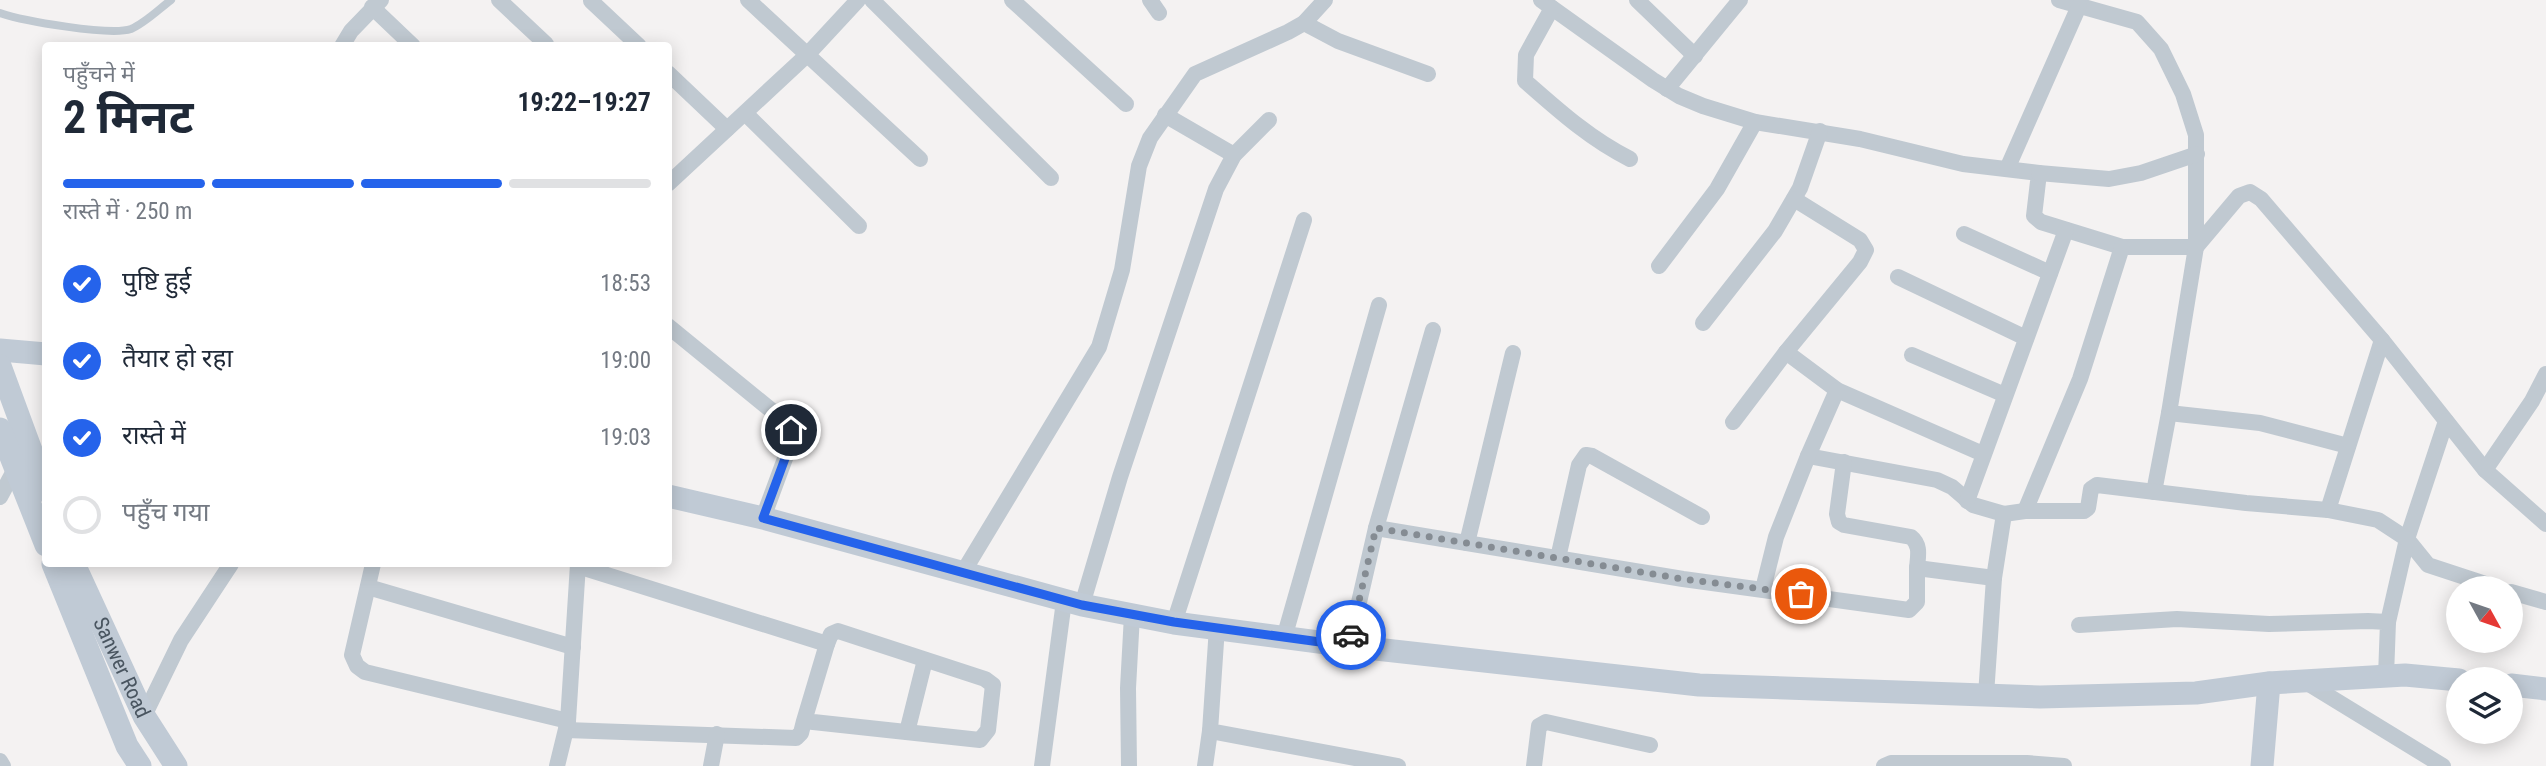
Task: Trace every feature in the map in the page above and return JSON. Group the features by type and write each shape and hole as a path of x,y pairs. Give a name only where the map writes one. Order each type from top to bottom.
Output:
{"street":[{"path":"499,0 544,42"},
{"path":"749,0 920,159"},
{"path":"672,180 807,55 858,0"},
{"path":"872,0 1051,178"},
{"path":"1012,0 1126,104"},
{"path":"962,573 1099,347 1122,270 1139,166 1150,138 1195,74 1304,23 1325,0"},
{"path":"1637,0 1695,56"},
{"path":"1673,92 1695,56 1740,0"},
{"path":"2059,0 2137,22 2161,50 2183,94 2196,135 2196,247 2154,492"},
{"path":"590,1 635,42"},
{"path":"345,42 376,4 409,42"},
{"path":"1630,159 1606,147 1571,122 1525,81 1525,55 1547,4 1673,92 1703,106 1755,122 1821,131 1963,164 2109,179 2141,173 2197,154"},
{"path":"2007,169 2079,6"},
{"path":"1304,23 1338,41 1428,74"},
{"path":"672,78 727,129"},
{"path":"746,114 859,226"},
{"path":"1165,115 1234,155"},
{"path":"1042,766 1073,603 1120,477 1216,189 1234,155 1269,120"},
{"path":"1659,266 1717,189 1755,122"},
{"path":"1703,323 1775,231 1794,199 1821,131"},
{"path":"2039,173 2034,216 2041,222 2122,247 2196,247 2239,196 2250,192 2261,199 2382,341 2485,470 2546,524"},
{"path":"1733,422 1860,262 1866,250 1860,240 1794,199"},
{"path":"1174,622 1304,220"},
{"path":"1967,501 2066,230"},
{"path":"1964,234 2050,273"},
{"path":"2025,510 2080,379 2122,247"},
{"path":"1898,277 2026,338"},
{"path":"1284,638 1379,305"},
{"path":"672,329 782,419 791,430 790,445 763,518"},
{"path":"1349,646 1376,528 1433,330"},
{"path":"2328,510 2382,341"},
{"path":"0,350 42,354"},
{"path":"1786,352 1837,390 1983,454"},
{"path":"1467,543 1513,353"},
{"path":"1912,355 2005,396"},
{"path":"0,366 42,480"},
{"path":"2485,470 2532,401 2546,374"},
{"path":"1763,589 1776,537 1837,390"},
{"path":"2532,401 2546,411"},
{"path":"2169,413 2260,423 2348,446"},
{"path":"2386,676 2388,622 2407,540 2446,421"},
{"path":"0,429 42,535"},
{"path":"1558,558 1579,465 1586,455 1702,517"},
{"path":"1808,456 1937,480 1952,487 1973,505 2004,514 2025,510 2084,511 2088,508 2091,489 2097,485 2328,510 2378,520 2407,540 2428,565 2461,576"},
{"path":"1376,528 1683,579 1909,610 1917,602 1917,541 1911,537 1839,522 1837,514 1844,462"},
{"path":"0,497 15,469"},
{"path":"672,497 763,518 1073,603 1132,615 1284,638 1699,685 2040,697 2196,692 2269,683 2405,675 2446,679"},
{"path":"1986,695 1994,578 2004,514"},
{"name":"Sanwer Road","path":"54,567 127,746 140,766"},
{"name":"Sanwer Road","path":"75,567 144,716 176,766"},
{"path":"144,716 181,640 229,567"},
{"path":"372,567 352,655 357,666 365,673 567,725 793,738 801,733 804,721 827,644 831,634 838,631 991,682 993,685 988,730 980,740 804,721"},
{"path":"557,766 567,725 578,567"},
{"path":"584,567 827,644"},
{"path":"1917,568 1994,578"},
{"path":"368,587 573,647"},
{"path":"2524,596 2546,602"},
{"path":"1129,766 1128,688 1132,615"},
{"path":"2079,625 2177,619 2269,624 2388,622"},
{"path":"1205,766 1217,627"},
{"path":"907,732 925,660"},
{"path":"2304,681 2443,766"},
{"path":"2262,766 2269,683"},
{"path":"1534,766 1539,726 1546,722 1650,745"},
{"path":"1210,731 1398,766"},
{"path":"711,766 717,734"},
{"path":"1298,766 1301,749"},
{"path":"0,761 3,766"},
{"path":"1884,766 1891,763 2027,763 2064,766"}],"lane":[{"path":"0,13 19,19 121,31 142,22 171,0"}],"way so far":[{"path":"1351,635 1376,528 1683,579 1801,594"}],"route":[{"path":"791,430 790,445 763,518 1082,605 1174,622 1349,646 1351,635"}]}
